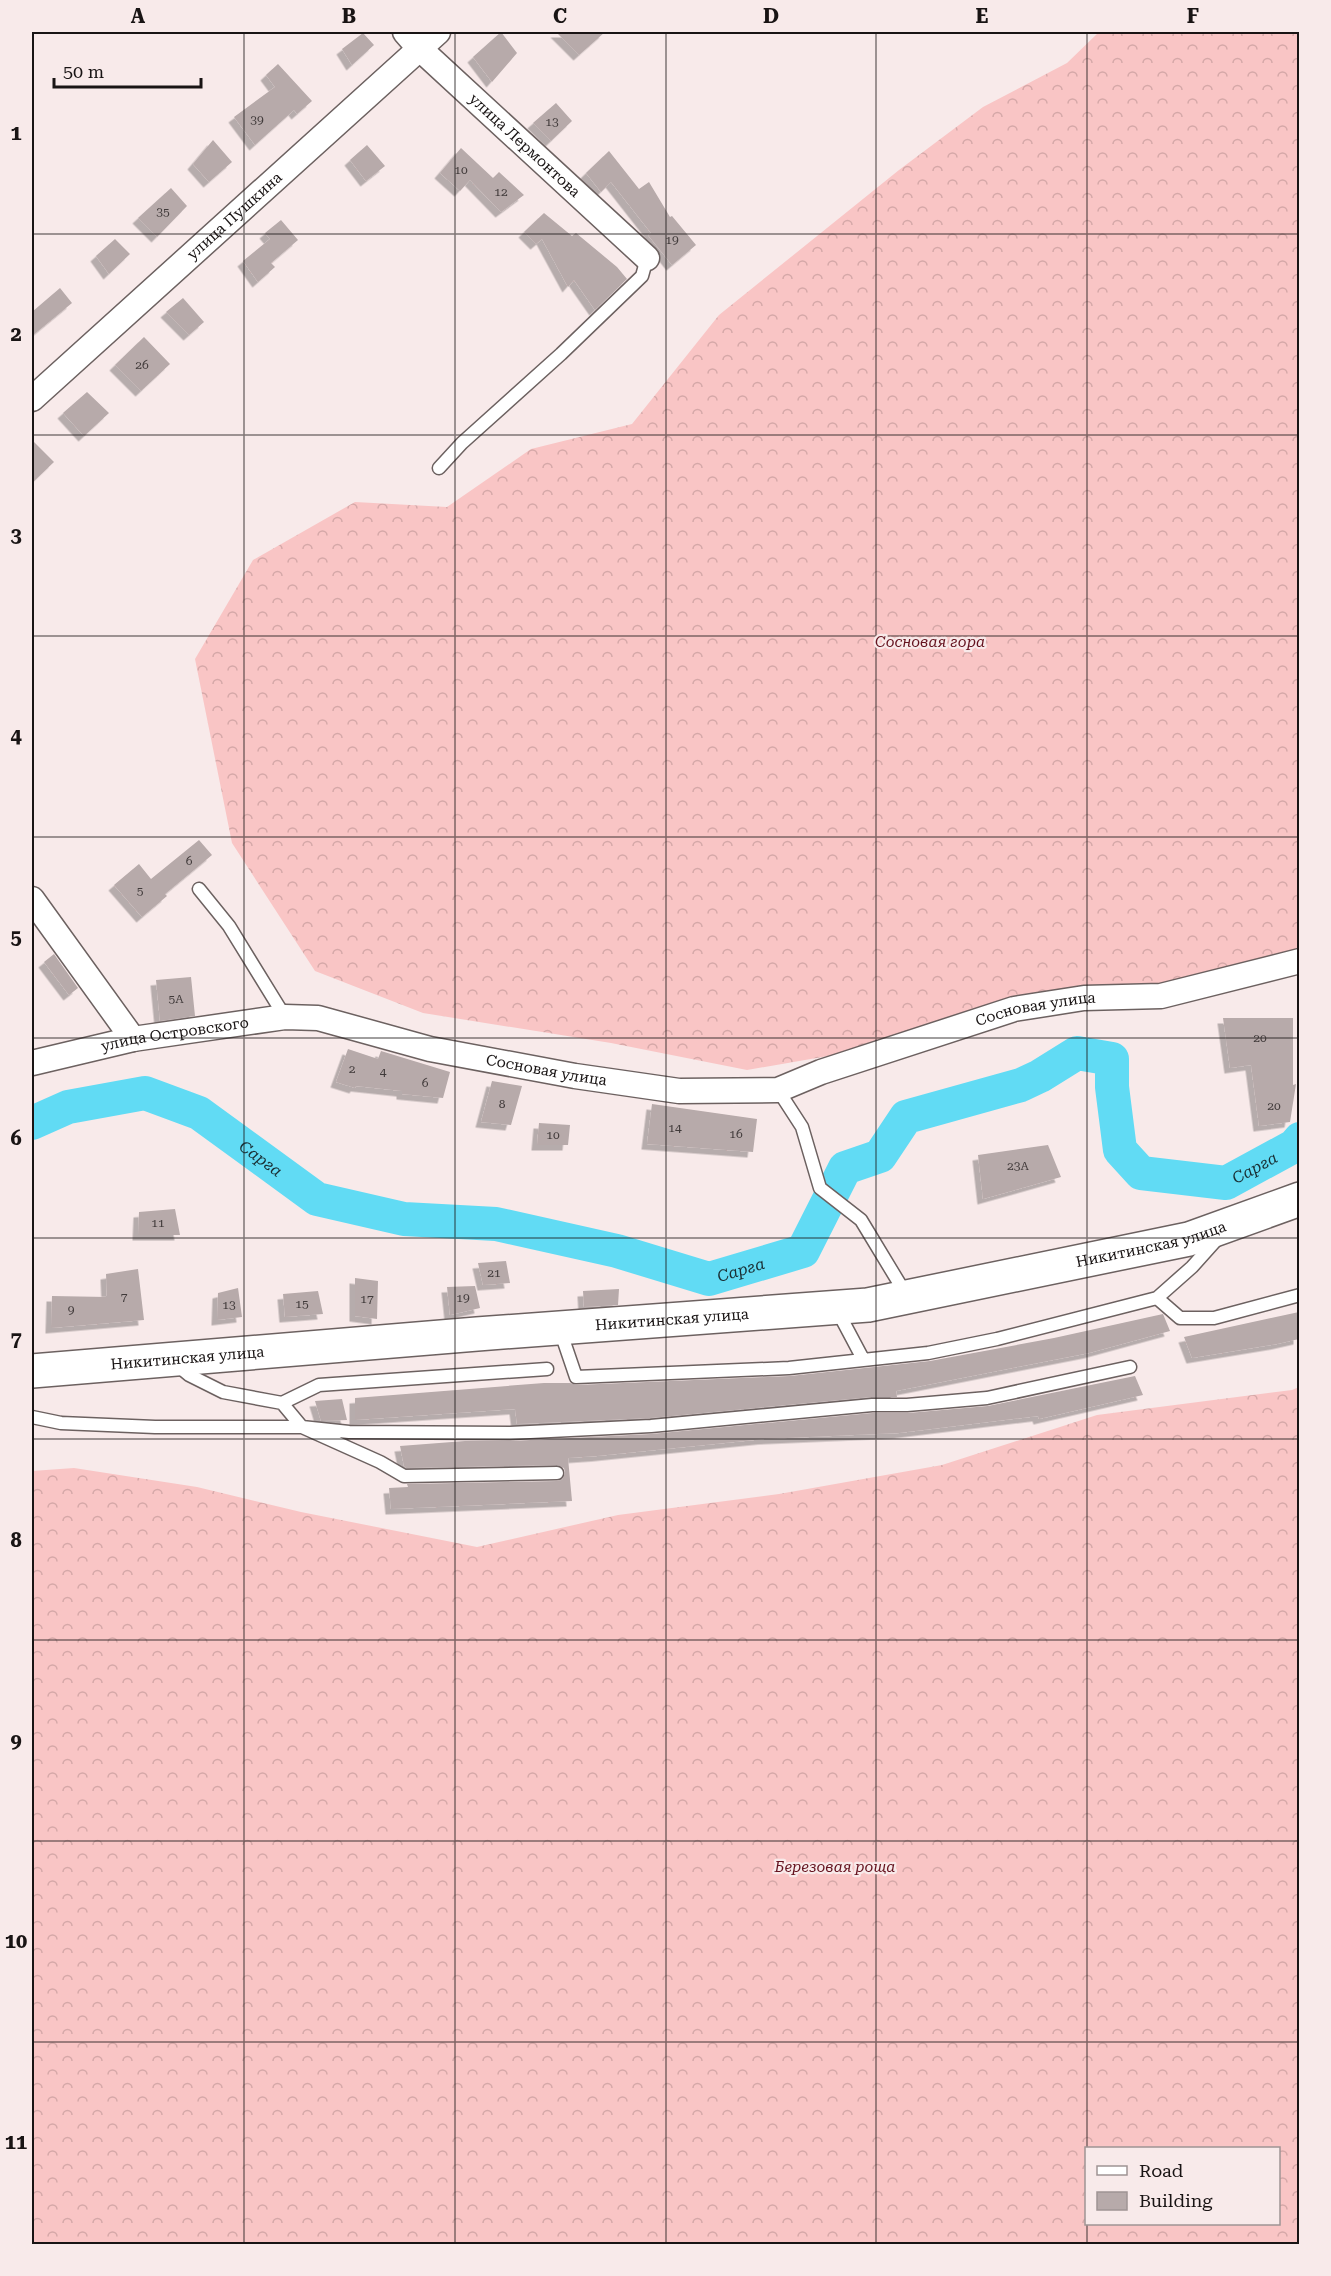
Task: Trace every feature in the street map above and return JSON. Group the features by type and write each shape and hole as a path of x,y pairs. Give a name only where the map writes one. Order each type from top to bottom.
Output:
{"street":[{"name":"улица Пушкина","path":"32,399 412,40 438,32"},
{"name":"улица Лермонтова","path":"412,40 646,258"},
{"path":"32,899 133,1039"},
{"name":"Сосновая улица","path":"318,1018 430,1049 574,1076 679,1091 778,1090 821,1072 1014,1010 1084,999 1161,996 1299,961"},
{"name":"улица Островского","path":"32,1063 133,1039 285,1017 318,1018"},
{"name":"Никитинская улица","path":"32,1371 868,1305 1189,1239 1297,1202"}],"lane":[{"path":"439,468 642,276 646,258"},
{"path":"199,889 229,926 285,1017"},
{"path":"778,1090 802,1127 820,1188 861,1220 908,1297"},
{"path":"559,1328 576,1377 789,1368 928,1353 997,1339 1157,1298 1192,1267 1231,1224"},
{"path":"1157,1298 1180,1317 1214,1318 1299,1295"},
{"path":"836,1307 863,1359"},
{"path":"170,1359 189,1375 223,1392 282,1403 319,1385 547,1369"},
{"path":"32,1417 61,1423 155,1427 302,1427 349,1432 510,1433 651,1426 872,1404 907,1405 987,1398 1130,1367"},
{"path":"282,1403 302,1427 380,1462 404,1476 557,1473"}],"green space":[{"name":"Сосновая гора","path":"1099,32 1299,32 1299,951 1161,987 868,1049 747,1070 611,1043 423,1013 315,971 232,843 195,659 253,560 355,502 447,507 531,449 632,424 719,315 899,170 983,107 1067,63"},
{"name":"Березовая роща","path":"1299,1387 1299,2244 32,2244 32,1471 74,1468 197,1487 301,1512 477,1547 618,1515 779,1494 942,1465 1097,1415 1292,1390"}],"building":[{"path":"501,32 517,53 492,82 473,57"},
{"path":"556,32 605,32 579,55"},
{"path":"363,33 374,45 352,65 342,49"},
{"path":"278,64 312,101 297,114 294,110 255,145 234,117 275,87 266,75"},
{"path":"556,103 572,121 551,141 533,123"},
{"path":"213,140 232,162 209,182 193,164"},
{"path":"367,145 385,166 366,181 350,160"},
{"path":"461,148 493,178 499,172 524,195 501,212 470,180 460,191 440,173"},
{"path":"609,151 639,189 649,182 670,217 672,216 696,245 672,265 648,235 651,233 611,182 601,192 586,173"},
{"path":"171,188 187,206 157,237 138,218"},
{"path":"544,213 572,236 576,233 617,267 627,279 595,310 574,280 568,287 542,239 536,244 524,232"},
{"path":"281,220 298,240 271,263 275,267 258,282 243,261 270,239 265,233"},
{"path":"115,239 130,254 109,274 96,256"},
{"path":"60,288 72,303 32,336 32,312"},
{"path":"183,298 204,322 189,335 166,312"},
{"path":"144,337 170,364 141,391 115,365"},
{"path":"87,392 109,413 84,436 63,413"},
{"path":"32,440 54,462 32,483"},
{"path":"199,840 212,855 165,894 167,896 142,917 114,885 139,864 151,879"},
{"path":"54,954 78,988 69,995 44,962"},
{"path":"191,977 195,1016 160,1021 156,980"},
{"path":"1223,1018 1293,1018 1293,1085 1296,1084 1290,1122 1259,1126 1251,1065 1230,1068"},
{"path":"348,1049 378,1059 381,1051 450,1072 443,1098 402,1094 402,1091 356,1086 355,1088 336,1082"},
{"path":"492,1081 522,1086 511,1125 481,1122"},
{"path":"652,1104 757,1119 753,1152 647,1144"},
{"path":"539,1123 570,1125 568,1145 537,1145"},
{"path":"1048,1145 1061,1177 983,1199 978,1155"},
{"path":"175,1209 180,1235 138,1235 139,1212"},
{"path":"506,1261 510,1283 483,1285 478,1263"},
{"path":"138,1269 144,1320 51,1328 52,1296 107,1297 106,1274"},
{"path":"355,1278 378,1281 377,1319 355,1316"},
{"path":"475,1286 480,1308 450,1315 447,1287"},
{"path":"238,1288 242,1317 217,1320 218,1293"},
{"path":"619,1289 618,1305 584,1307 583,1291"},
{"path":"318,1291 323,1314 285,1317 283,1294"},
{"path":"1299,1312 1299,1339 1277,1344 1192,1358 1184,1337"},
{"path":"1163,1314 1170,1331 1089,1353 896,1391 897,1397 871,1397 650,1418 517,1424 515,1409 355,1420 355,1398 544,1383 576,1385 790,1376 930,1361 1054,1338"},
{"path":"1135,1376 1143,1395 1039,1419 1038,1416 899,1433 764,1439 568,1458 572,1501 391,1509 389,1488 408,1487 407,1484 557,1481 562,1480 565,1473 564,1468 557,1465 406,1468 400,1446 465,1441 651,1434 872,1413 908,1413 988,1406"},
{"path":"342,1399 347,1420 321,1421 315,1401"}],"waterway":[{"name":"Сарга","path":"32,1123 68,1107 145,1093 199,1113 317,1199 404,1219 496,1224 617,1251 709,1279 803,1251 845,1168 880,1156 906,1117 1021,1085 1077,1053 1112,1059 1112,1087 1120,1150 1141,1173 1226,1183 1294,1146 1300,1139"}]}
